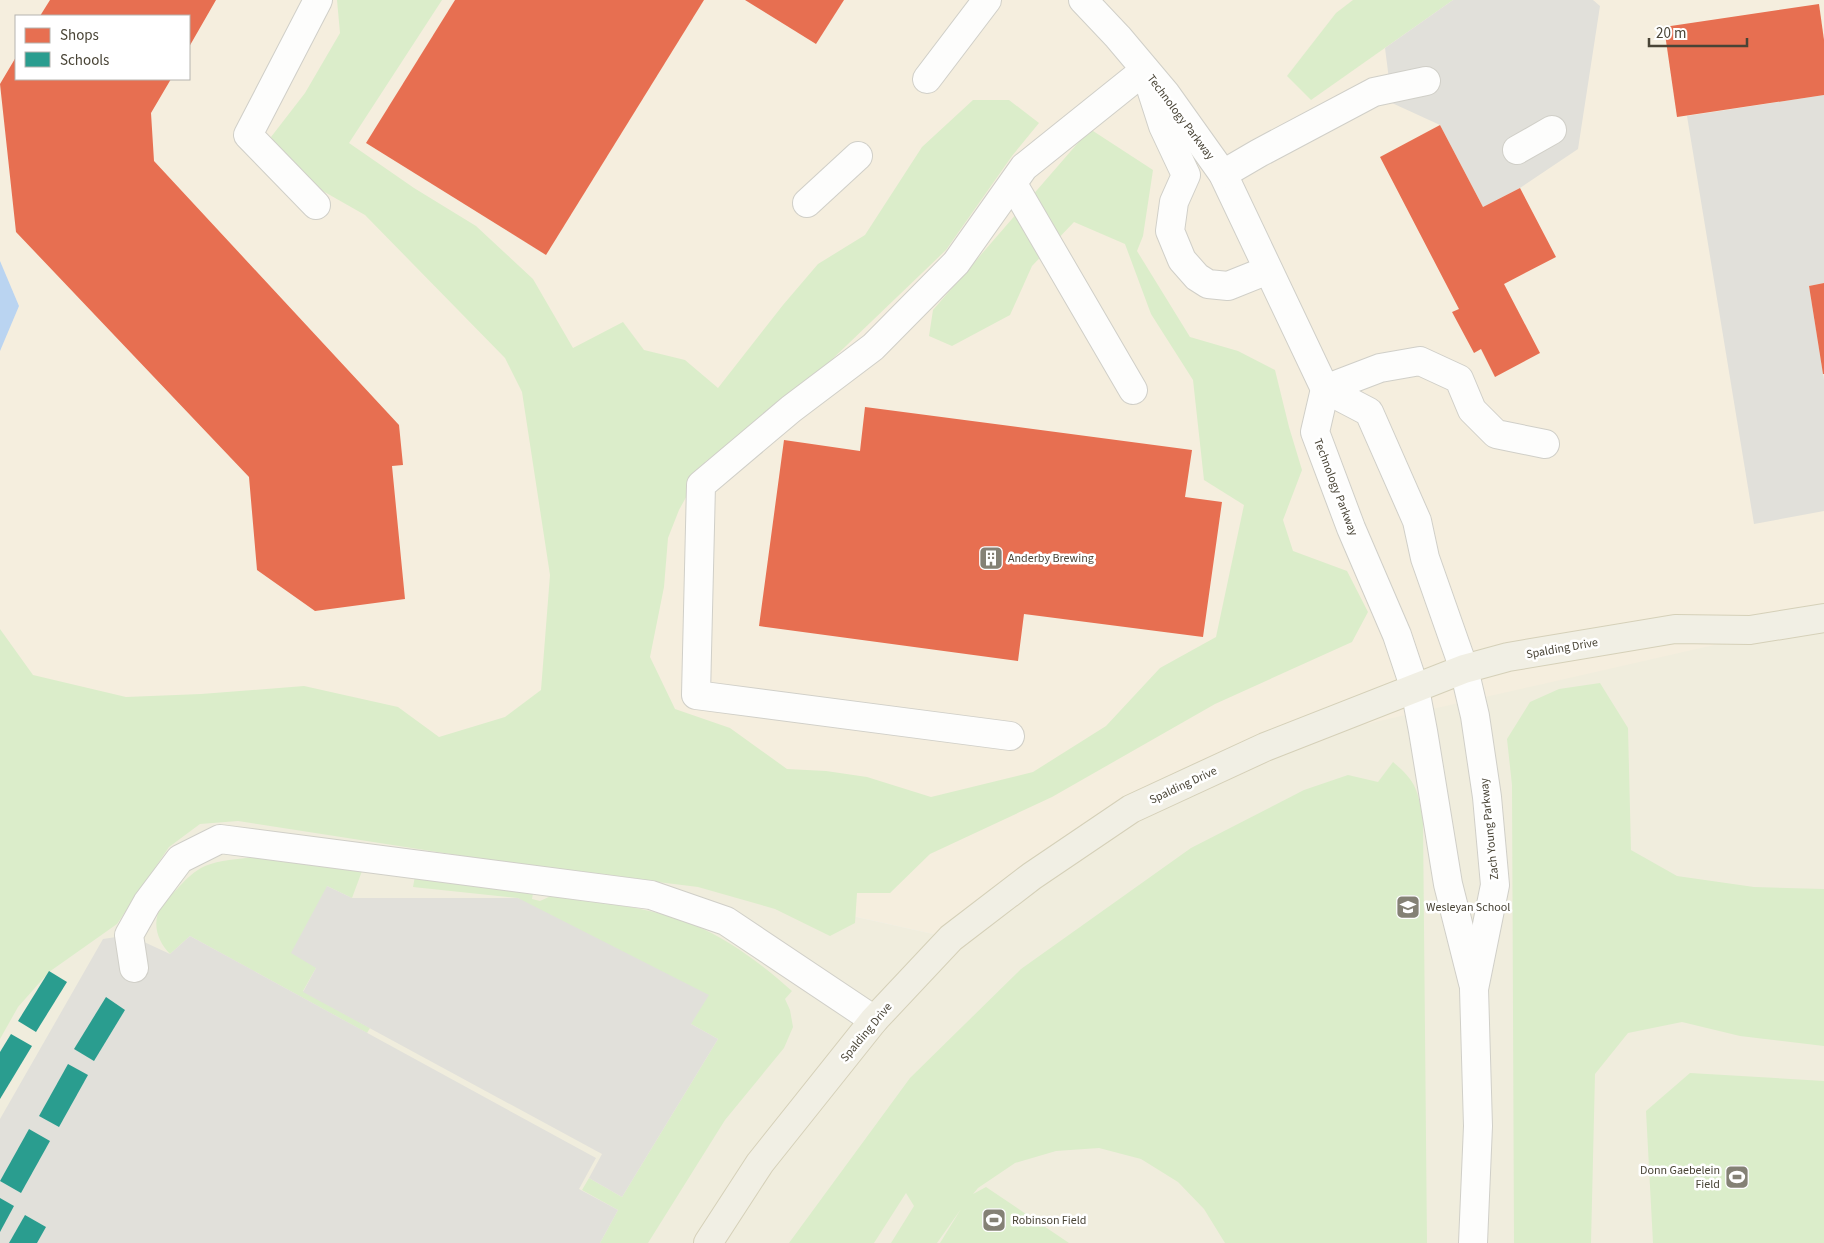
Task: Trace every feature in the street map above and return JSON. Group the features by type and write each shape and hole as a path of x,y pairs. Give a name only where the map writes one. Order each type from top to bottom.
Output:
{"main road":[{"name":"Spalding Drive","path":"708,1243 760,1163 874,1020 951,938 1032,876 1131,809 1265,747 1464,669 1508,657 1675,629 1750,630 1824,618"}],"street":[{"path":"316,206 248,135 318,0"},
{"path":"927,78 987,0"},
{"name":"Technology Parkway","path":"1083,0 1118,37 1166,94 1223,174 1324,386 1315,432 1351,528 1397,636 1415,689"},
{"path":"1010,736 696,695 701,485 791,409 873,347 956,263 1024,167 1145,70 1163,126 1186,175 1174,202 1170,231 1182,260 1197,277 1208,284 1228,286 1268,270"},
{"path":"1223,174 1374,92 1426,81"},
{"path":"1517,150 1552,130"},
{"path":"808,203 858,156"},
{"path":"1013,184 1133,390"},
{"path":"1324,386 1380,368 1420,361 1459,379 1472,410 1496,434 1545,444"},
{"path":"1324,386 1368,412 1417,521 1425,558 1464,669"},
{"name":"Zach Young Parkway","path":"1464,669 1475,716 1487,797 1495,886 1474,989"},
{"name":"Zach Young Parkway","path":"1415,689 1424,730 1448,884 1474,989 1478,1126 1473,1243"},
{"path":"134,968 129,935 147,903 180,859 220,839 651,895 726,921 874,1020"}],"shaded area":[{"path":"0,0 1824,0 1824,636 951,938 0,726"},
{"path":"1453,0 1593,0 1600,6 1578,149 1520,188 1483,207 1440,125 1392,103 1385,48"},
{"path":"1824,95 1824,283 1809,286 1824,380 1824,511 1754,524 1687,116"},
{"path":"1824,620 1824,1243 0,1243 0,932 116,752 951,938 1032,876 1265,747"},
{"path":"327,886 352,898 518,898 709,995 691,1024 718,1039 622,1197 589,1178 602,1154 303,992 316,968 291,953"},
{"path":"129,935 170,954 190,936 596,1158 579,1189 618,1210 600,1243 0,1243 0,1119 103,939"}],"green space":[{"path":"337,0 442,0 349,143 414,188 476,226 533,279 573,348 623,322 644,350 685,360 718,388 783,305 818,264 865,235 922,147 973,100 1009,100 1039,123 1012,156 946,250 822,369 760,423 706,461 679,510 668,538 664,587 650,657 675,709 730,728 787,769 826,771 867,777 931,797 1033,772 1106,726 1160,668 1216,637 1244,505 1204,480 1193,380 1151,314 1125,244 1074,222 1032,266 1010,315 952,346 929,336 933,310 1090,129 1153,170 1143,236 1137,251 1190,337 1238,351 1275,370 1302,470 1283,520 1293,551 1347,571 1368,612 1352,642 1215,704 1052,797 930,854 890,893 857,893 855,923 830,936 775,909 698,887 521,865 238,821 200,824 169,847 117,924 49,972 18,1007 0,1039 0,629 33,675 126,697 201,694 304,686 398,707 439,737 505,717 541,690 550,575 522,392 505,358 365,215 321,190 288,162 271,137 305,93 340,33"},
{"path":"1353,0 1453,0 1311,100 1287,76 1336,13"},
{"path":"1600,683 1628,728 1631,850 1677,876 1754,887 1824,889 1824,1046 1740,1036 1682,1022 1628,1033 1595,1074 1591,1243 1514,1243 1512,785 1507,739 1530,702 1559,689"},
{"path":"1393,762 1412,782 1418,794 1423,821 1427,1243 1225,1243 1204,1209 1178,1182 1141,1159 1099,1148 1056,1151 1015,1163 978,1188 973,1194 986,1187 1069,1243 940,1243 961,1209 937,1243 891,1243 914,1206 906,1193 874,1243 789,1243 910,1078 1021,969 1191,848 1304,790 1348,775 1378,782"},
{"path":"254,857 362,871 352,898 327,886 316,968 303,991 370,1028 367,1033 190,936 170,954 165,949 156,925 159,911 165,901 197,870 205,866 229,860"},
{"path":"415,876 533,893 532,899 540,901 551,896 659,913 694,925 720,938 758,963 792,991 785,999 790,1010 793,1027 784,1048 725,1120 648,1243 600,1243 618,1210 582,1190 589,1178 622,1197 718,1039 691,1024 518,898 413,887"},
{"name":"Donn Gaebelein Field","path":"1690,1073 1824,1081 1824,1243 1653,1243 1646,1111"}],"water":[{"path":"0,261 19,306 0,351"}],"building: Shops":[{"path":"50,0 216,0 190,45 190,15 41,15"},
{"path":"455,0 704,0 546,255 366,143"},
{"path":"745,0 844,0 816,44"},
{"path":"1819,4 1824,40 1824,95 1677,117 1664,27"},
{"path":"15,59 15,80 170,80 151,113 154,161 399,425 403,465 392,466 405,599 315,611 257,570 249,477 16,232 0,84"},
{"path":"1440,125 1483,207 1520,188 1556,257 1504,284 1540,353 1495,377 1481,349 1474,353 1452,312 1459,309 1380,157"},
{"path":"1824,283 1824,374 1823,374 1809,286"},
{"name":"Anderby Brewing","path":"865,407 1192,450 1185,497 1222,502 1203,637 1024,614 1018,661 759,626 784,440 860,451"}],"building: Schools":[{"path":"49,971 67,982 36,1032 18,1021"},
{"path":"106,997 125,1010 94,1061 74,1049"},
{"path":"11,1034 32,1046 0,1099 0,1052"},
{"path":"68,1064 88,1075 59,1127 39,1116"},
{"path":"29,1129 50,1141 21,1193 0,1181"},
{"path":"0,1198 14,1206 0,1232"},
{"path":"25,1215 46,1227 37,1243 9,1243"}],"place":[{"name":"Anderby Brewing","path":"991,558"},
{"name":"Wesleyan School","path":"1408,907"},
{"name":"Donn Gaebelein Field","path":"1737,1177"},
{"name":"Robinson Field","path":"994,1220"}]}
